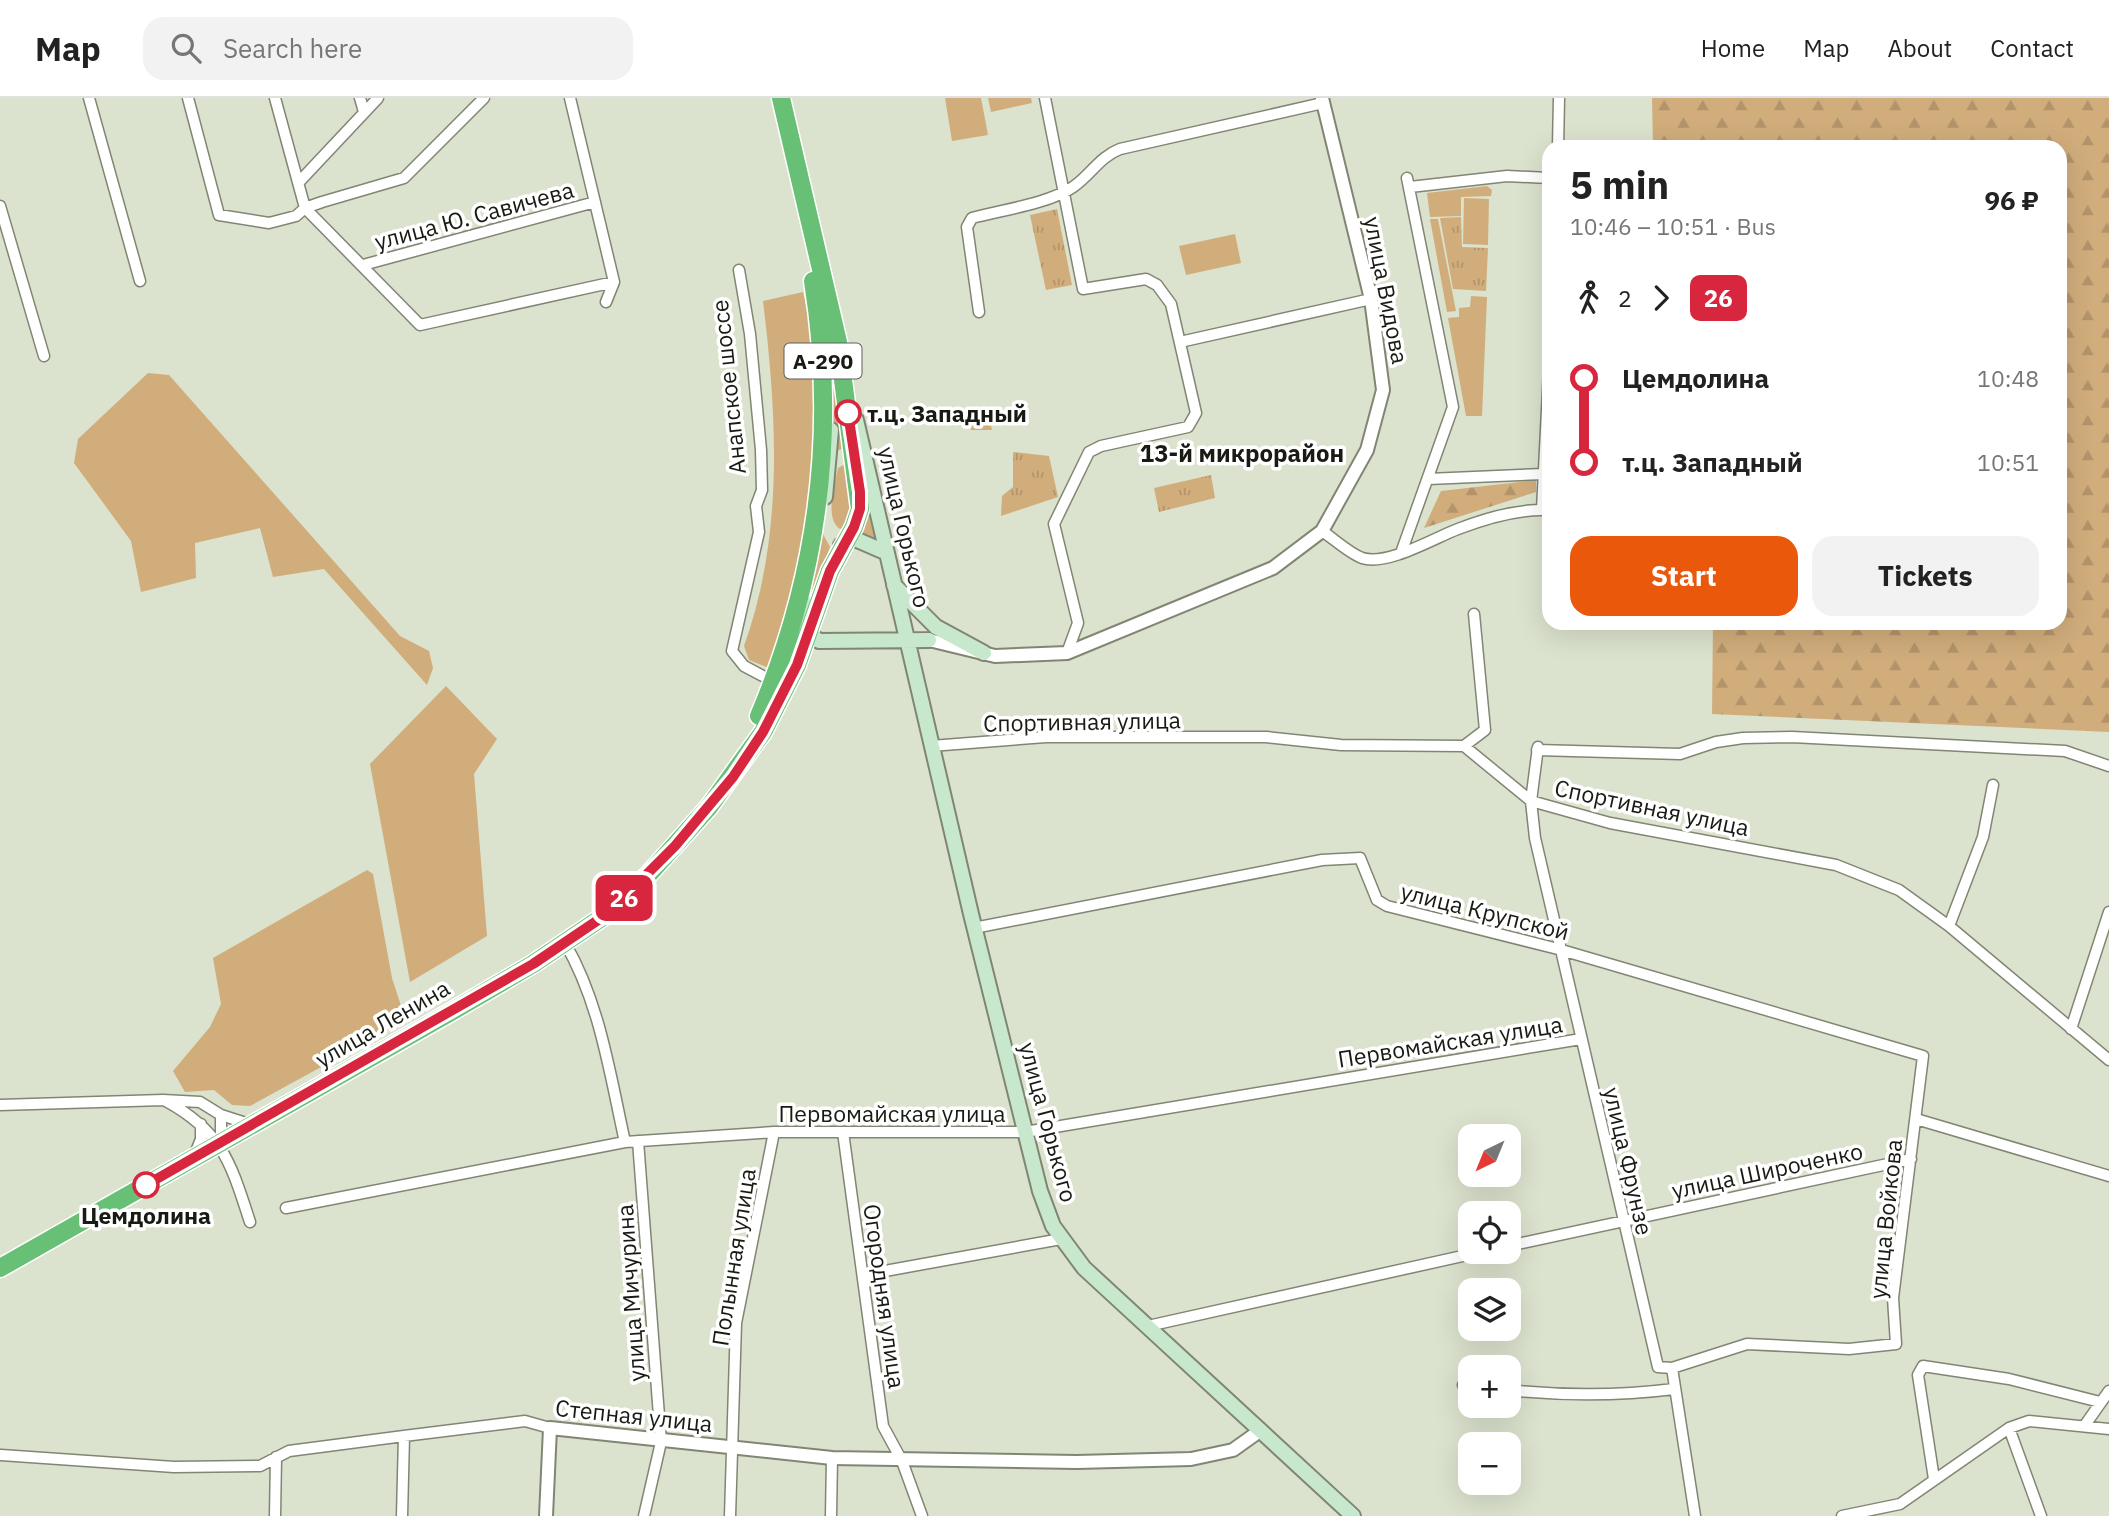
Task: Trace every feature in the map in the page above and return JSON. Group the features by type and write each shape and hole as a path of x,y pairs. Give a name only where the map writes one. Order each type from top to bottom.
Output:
{"highway":[{"path":"769,98 803,234"},
{"path":"780,98 838,342"},
{"name":"А-290","path":"743,762 763,732 797,665 799,636 795,623 822,470 825,389 822,340 803,234"},
{"name":"А-290","path":"743,762 774,682 799,636 841,545 854,527 860,509 860,492 838,342"},
{"name":"улица Ленина","path":"0,1268 451,1012 565,943 607,914 649,874 709,807 743,762"}],"main road":[{"path":"799,636 821,529 831,459 831,393 826,329 811,243 803,234"},
{"name":"улица Горького","path":"838,342 974,928 1040,1191 1061,1239 1084,1268 1353,1516"},
{"path":"841,545 855,539 885,552"},
{"path":"892,583 936,627 984,653"},
{"path":"799,636 905,636"},
{"path":"799,636 836,642 905,636"},
{"name":"улица Видова","path":"905,636 929,640"},
{"path":"797,665 815,649 836,642"}],"street":[{"path":"89,98 139,281"},
{"path":"188,98 219,215 269,223 296,216 305,208 404,178 484,98"},
{"path":"275,98 305,208 420,325 614,282"},
{"path":"360,98 364,112"},
{"path":"299,182 378,98"},
{"path":"570,98 614,282 606,302"},
{"path":"1045,98 1083,289 1146,279 1166,295 1175,314 1196,413 1188,427 1101,446 1089,452 1054,524 1077,623 1067,653"},
{"path":"1558,140 1559,98"},
{"path":"979,312 967,227 972,218 1063,192 1081,181 1103,157 1120,149 1322,100"},
{"name":"улица Видова","path":"929,640 1014,657 1067,653 1273,568 1322,531 1367,450 1383,390 1371,299 1322,100"},
{"path":"1401,553 1453,407 1408,182 1507,176 1542,178"},
{"name":"улица Ю. Савичева","path":"363,265 595,202"},
{"path":"0,206 44,356"},
{"name":"Анапское шоссе","path":"739,270 750,334 762,490 757,506 758,537 732,651 744,666 774,682"},
{"path":"1180,342 1371,299"},
{"path":"1428,479 1542,474"},
{"path":"1322,531 1361,558 1377,559 1401,553 1461,527 1522,510 1542,510"},
{"path":"1464,746 1485,730 1474,614"},
{"name":"Спортивная улица","path":"931,746 1046,737 1266,737 1341,745 1464,746 1531,801 1611,823 1836,865 1899,890 1949,926 2109,1060"},
{"name":"улица Фрунзе","path":"1672,1367 1658,1367 1558,949 1535,838 1531,801 1538,748 1680,754 1716,742 1743,738 1792,737 2065,751 2109,766"},
{"path":"1949,926 1983,837 1993,785"},
{"name":"улица Крупской","path":"974,928 1322,860 1360,858 1377,900 1387,906 1558,949 1923,1056"},
{"path":"2071,1029 2109,912"},
{"path":"565,943 578,964 593,1005 625,1142"},
{"name":"Первомайская улица","path":"286,1208 625,1142 774,1132 1025,1132 1581,1039"},
{"name":"улица Войкова","path":"1672,1367 1747,1344 1849,1349 1896,1344 1894,1298 1923,1056"},
{"path":"0,1105 163,1100 200,1102 221,1115 253,1125"},
{"path":"163,1100 201,1124 221,1144 233,1169 250,1222"},
{"path":"221,1115 221,1144"},
{"path":"1916,1119 2109,1176"},
{"path":"192,1160 201,1139 201,1124"},
{"name":"Полынная улица","path":"730,1516 736,1323 774,1132"},
{"name":"Огородняя улица","path":"843,1132 883,1426 902,1461 922,1516"},
{"name":"улица Мичурина","path":"638,1141 661,1442 644,1516"},
{"name":"улица Широченко","path":"1521,1243 1911,1159"},
{"path":"863,1275 1061,1239"},
{"path":"1148,1326 1458,1257"},
{"path":"1934,1479 1918,1374 1920,1369 1928,1365 2009,1379 2099,1402"},
{"path":"1672,1367 1695,1516"},
{"path":"1521,1391 1571,1396 1623,1396 1674,1389"},
{"path":"2085,1425 2109,1391"},
{"name":"Степная улица","path":"1,1455 174,1467 260,1466 289,1451 525,1421 550,1428 661,1442 832,1458 902,1461 1191,1459 1233,1450 1261,1430"},
{"path":"1842,1516 1900,1504 2009,1427 2029,1422 2109,1429"},
{"path":"2009,1427 2041,1516"},
{"path":"546,1516 550,1428"},
{"path":"402,1516 404,1436"},
{"path":"275,1516 276,1457"},
{"path":"831,1516 832,1458"},
{"path":"1900,1504 1903,1516"}],"green space":[{"path":"945,98 981,98 988,135 952,141"},
{"path":"988,98 1031,98 1032,103 991,112"},
{"path":"1652,98 2109,98 2109,732 1712,714 1713,630 2067,630 2067,140 1653,140"},
{"path":"1487,186 1492,190 1491,196 1461,197 1461,216 1430,217 1427,193"},
{"path":"1464,198 1489,199 1488,245 1463,244"},
{"path":"1057,209 1072,285 1046,290 1030,215"},
{"path":"1461,217 1462,247 1488,248 1486,291 1453,289 1440,218"},
{"path":"1430,219 1438,219 1456,311 1447,312"},
{"path":"1235,234 1241,263 1186,275 1179,246"},
{"path":"803,292 814,359 814,463 800,565 769,668 749,660 744,646 766,561 774,475 772,388 763,301"},
{"path":"1471,296 1487,297 1482,416 1466,416 1448,318 1459,317 1459,308 1470,307"},
{"path":"148,373 169,375 400,636 429,651 433,668 427,685 324,569 273,577 260,528 195,543 196,578 141,592 131,541 74,463 78,439"},
{"path":"831,374 834,374 847,448 834,451"},
{"path":"987,409 992,430 971,430 966,414"},
{"path":"1013,452 1049,456 1058,497 1001,516 1002,496 1013,487"},
{"path":"847,463 854,499 846,528 840,529 833,517 832,500 838,468"},
{"path":"1211,475 1215,498 1159,512 1154,488"},
{"path":"1536,480 1536,492 1424,528 1441,491"},
{"path":"868,511 876,543 857,536"},
{"path":"823,534 830,547 802,628"},
{"path":"446,686 497,739 474,774 487,936 410,982 370,764"},
{"path":"367,870 373,874 392,978 403,1012 396,1026 250,1106 232,1105 214,1090 185,1092 173,1071 210,1027 221,1004 213,958"}],"bus line":[{"name":"26","path":"146,1185 533,964 607,914 675,846 733,777 763,732 797,665 841,545 854,527 860,509 860,492 848,413"}],"place":[{"name":"т.ц. Западный","path":"848,413"},
{"name":"Цемдолина","path":"146,1185"}],"district":[{"name":"13-й микрорайон","path":"1242,453"}]}
